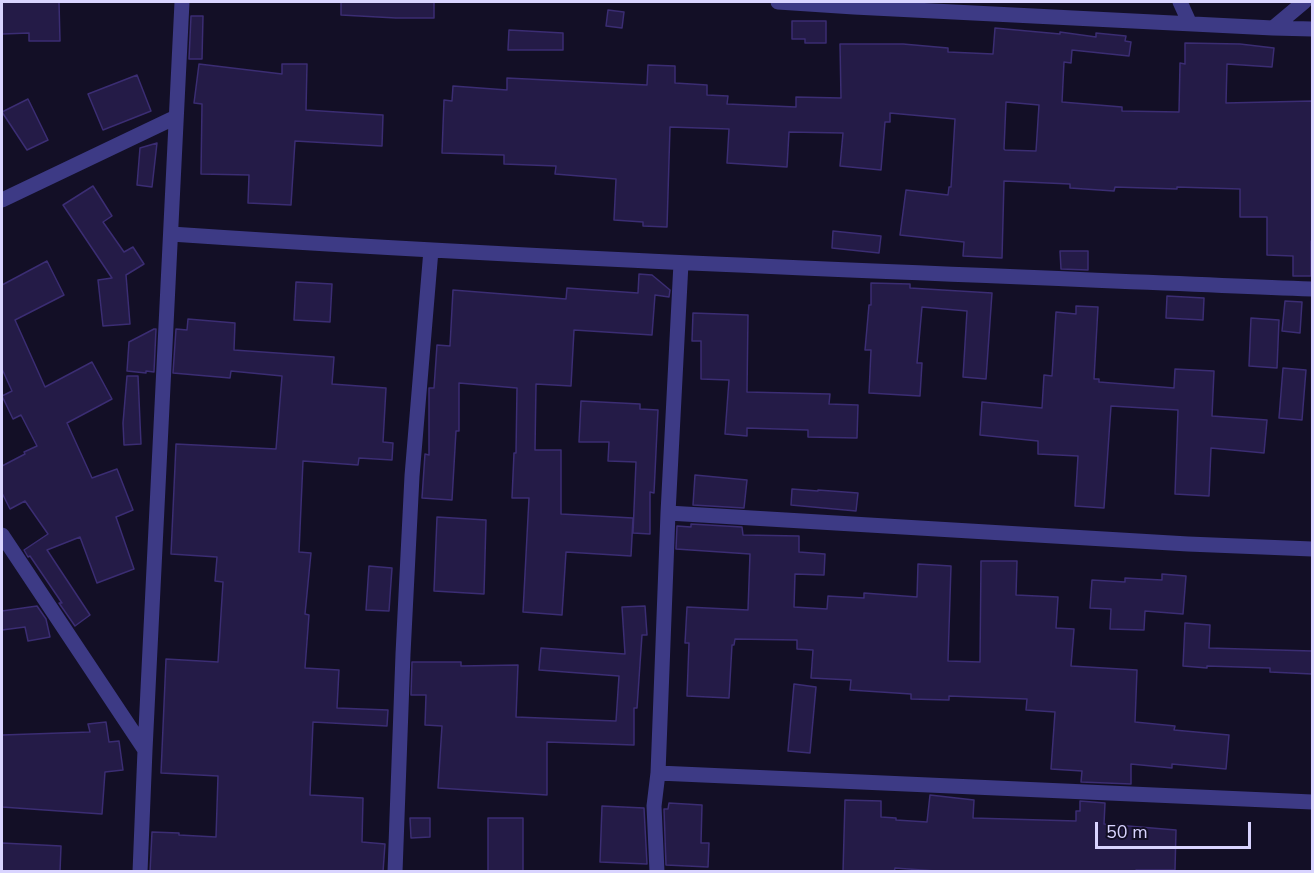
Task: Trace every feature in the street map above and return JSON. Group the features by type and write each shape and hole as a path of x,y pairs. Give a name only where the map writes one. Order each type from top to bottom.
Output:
{"street":[{"path":"140,872 182,2"},
{"path":"778,2 1312,29"},
{"path":"1180,2 1190,24"},
{"path":"1273,28 1304,2"},
{"path":"2,200 176,117"},
{"path":"171,234 681,263 1312,290"},
{"path":"395,872 412,476 432,250"},
{"path":"657,872 654,806 658,773 681,263"},
{"path":"668,513 1188,544 1312,549"},
{"path":"2,535 145,750"},
{"path":"658,773 1312,802"}],"building":[{"path":"2,2 59,2 60,41 29,41 29,33 2,34"},
{"path":"341,2 434,2 434,18 341,15"},
{"path":"608,10 624,12 622,28 606,26"},
{"path":"191,16 203,16 202,59 189,59"},
{"path":"792,21 826,21 826,43 805,43 805,39 792,39"},
{"path":"995,28 1096,37 1096,33 1126,36 1125,41 1131,42 1129,56 1072,50 1071,63 1064,62 1062,102 1122,107 1122,111 1179,112 1180,63 1185,64 1185,43 1240,44 1274,48 1272,67 1227,64 1226,103 1312,101 1311,276 1293,276 1293,256 1267,255 1267,217 1240,217 1240,189 1115,187 1114,191 1070,188 1070,184 1004,181 1002,258 963,256 964,242 900,235 906,190 948,195 949,187 951,187 955,119 890,113 890,122 885,122 881,170 840,166 843,133 789,132 787,167 727,163 729,129 670,127 667,227 643,226 643,222 614,220 616,179 555,174 556,166 504,164 504,155 442,153 444,100 452,101 453,86 507,90 507,78 647,85 648,65 675,66 675,83 707,85 707,95 728,96 727,104 796,107 796,97 841,98 840,44 903,44 948,48 948,52 993,54","holes":["1006,102 1039,105 1036,151 1005,150"]},
{"path":"509,30 563,33 563,50 508,50"},
{"path":"199,64 282,74 282,64 307,64 306,110 383,115 382,146 295,141 291,205 248,203 249,175 201,174 202,104 194,103"},
{"path":"137,75 151,111 103,130 88,94"},
{"path":"28,99 48,140 27,150 2,112"},
{"path":"157,143 152,187 137,185 140,148"},
{"path":"93,186 112,216 103,222 124,252 133,247 144,264 126,275 130,324 103,326 98,280 112,278 63,205"},
{"path":"833,231 881,236 879,253 832,248"},
{"path":"1060,251 1088,251 1088,270 1061,269"},
{"path":"47,261 64,295 15,320 45,387 92,362 112,399 67,423 92,478 117,469 133,510 116,517 134,569 97,583 80,537 47,550 90,615 75,626 59,603 62,603 24,550 48,534 25,501 10,509 2,493 2,466 37,446 21,415 13,419 2,396 12,391 2,369 2,285"},
{"path":"639,274 652,275 670,290 669,297 655,295 652,335 574,330 571,386 536,384 535,450 561,450 561,514 633,518 631,556 566,552 562,615 523,612 529,498 512,498 514,453 516,453 517,388 459,383 459,431 456,431 452,500 422,498 425,454 429,455 429,388 434,388 437,345 450,346 453,290 566,299 567,288 638,293"},
{"path":"296,282 332,284 330,322 294,320"},
{"path":"871,283 910,284 910,288 992,293 986,379 963,377 967,311 922,307 917,363 922,363 920,396 869,393 871,350 865,350 869,305 871,305"},
{"path":"1167,296 1204,298 1203,320 1166,318"},
{"path":"1285,301 1302,302 1300,333 1282,331"},
{"path":"1076,306 1098,307 1094,379 1099,379 1099,382 1174,388 1175,369 1214,371 1212,416 1267,420 1264,453 1211,448 1209,496 1175,494 1178,410 1111,406 1104,508 1075,506 1078,456 1038,454 1038,441 980,435 982,402 1042,408 1044,375 1052,376 1056,312 1076,314"},
{"path":"693,313 748,315 747,392 830,394 829,404 858,405 857,438 808,437 808,430 747,428 747,436 725,434 729,380 701,379 701,341 692,341"},
{"path":"1251,318 1279,320 1277,368 1249,366"},
{"path":"188,319 235,323 234,350 334,357 332,384 386,388 383,442 393,443 392,460 359,458 358,465 303,461 299,552 311,553 305,614 309,615 305,668 339,670 337,708 388,710 387,726 313,722 310,795 363,798 362,842 385,844 383,872 150,872 152,832 216,837 218,776 161,773 166,659 218,662 223,582 215,581 217,557 171,554 176,444 276,449 282,376 231,371 230,378 173,373 176,329 187,330"},
{"path":"156,329 154,372 127,371 129,342"},
{"path":"1283,368 1306,370 1302,420 1279,418"},
{"path":"127,376 138,376 141,444 124,445 123,423"},
{"path":"581,401 640,404 640,409 658,410 654,493 650,492 650,534 633,533 636,462 608,461 609,442 579,442"},
{"path":"695,475 747,480 744,508 693,505"},
{"path":"792,489 858,493 856,511 791,505"},
{"path":"437,517 486,520 484,594 434,591"},
{"path":"691,524 742,527 743,535 799,536 799,552 825,554 824,575 795,574 794,607 827,609 828,596 864,598 864,593 917,597 918,564 951,566 948,661 980,662 981,561 1017,561 1016,595 1058,597 1056,628 1074,629 1071,666 1137,670 1135,722 1175,726 1174,730 1229,735 1226,769 1172,764 1172,768 1131,764 1131,784 1081,782 1082,771 1051,769 1055,712 1026,710 1027,699 949,696 949,700 911,699 911,694 850,690 851,680 811,678 813,650 797,649 797,640 735,639 732,645 729,698 687,696 689,643 685,643 687,607 748,610 750,554 676,549 677,526 691,527"},
{"path":"369,566 392,568 389,611 366,610"},
{"path":"1162,574 1186,576 1183,614 1145,611 1144,630 1110,629 1111,609 1090,608 1092,580 1125,582 1125,578 1162,580"},
{"path":"37,606 46,619 50,637 28,641 25,627 2,630 2,611"},
{"path":"645,606 647,635 642,635 637,708 634,708 634,745 547,742 547,795 438,788 442,726 425,725 426,695 411,695 412,662 461,662 461,666 518,665 516,717 616,721 619,676 539,670 541,648 625,654 622,607"},
{"path":"1185,623 1210,625 1209,648 1312,651 1312,674 1270,672 1270,668 1183,666"},
{"path":"794,684 816,687 810,753 788,751"},
{"path":"106,722 109,742 119,741 123,770 105,772 102,814 2,807 2,735 90,732 88,724"},
{"path":"930,795 974,800 973,818 1076,821 1076,811 1080,811 1080,801 1105,803 1104,824 1176,830 1175,870 949,872 895,868 894,872 843,872 845,800 881,801 881,817 927,822"},
{"path":"669,803 702,805 701,843 709,843 708,867 666,865 664,809 668,809"},
{"path":"602,806 644,808 647,864 600,862"},
{"path":"410,818 430,818 430,837 411,838"},
{"path":"488,818 523,818 523,872 488,872"},
{"path":"2,843 61,846 60,872 2,872"}]}
